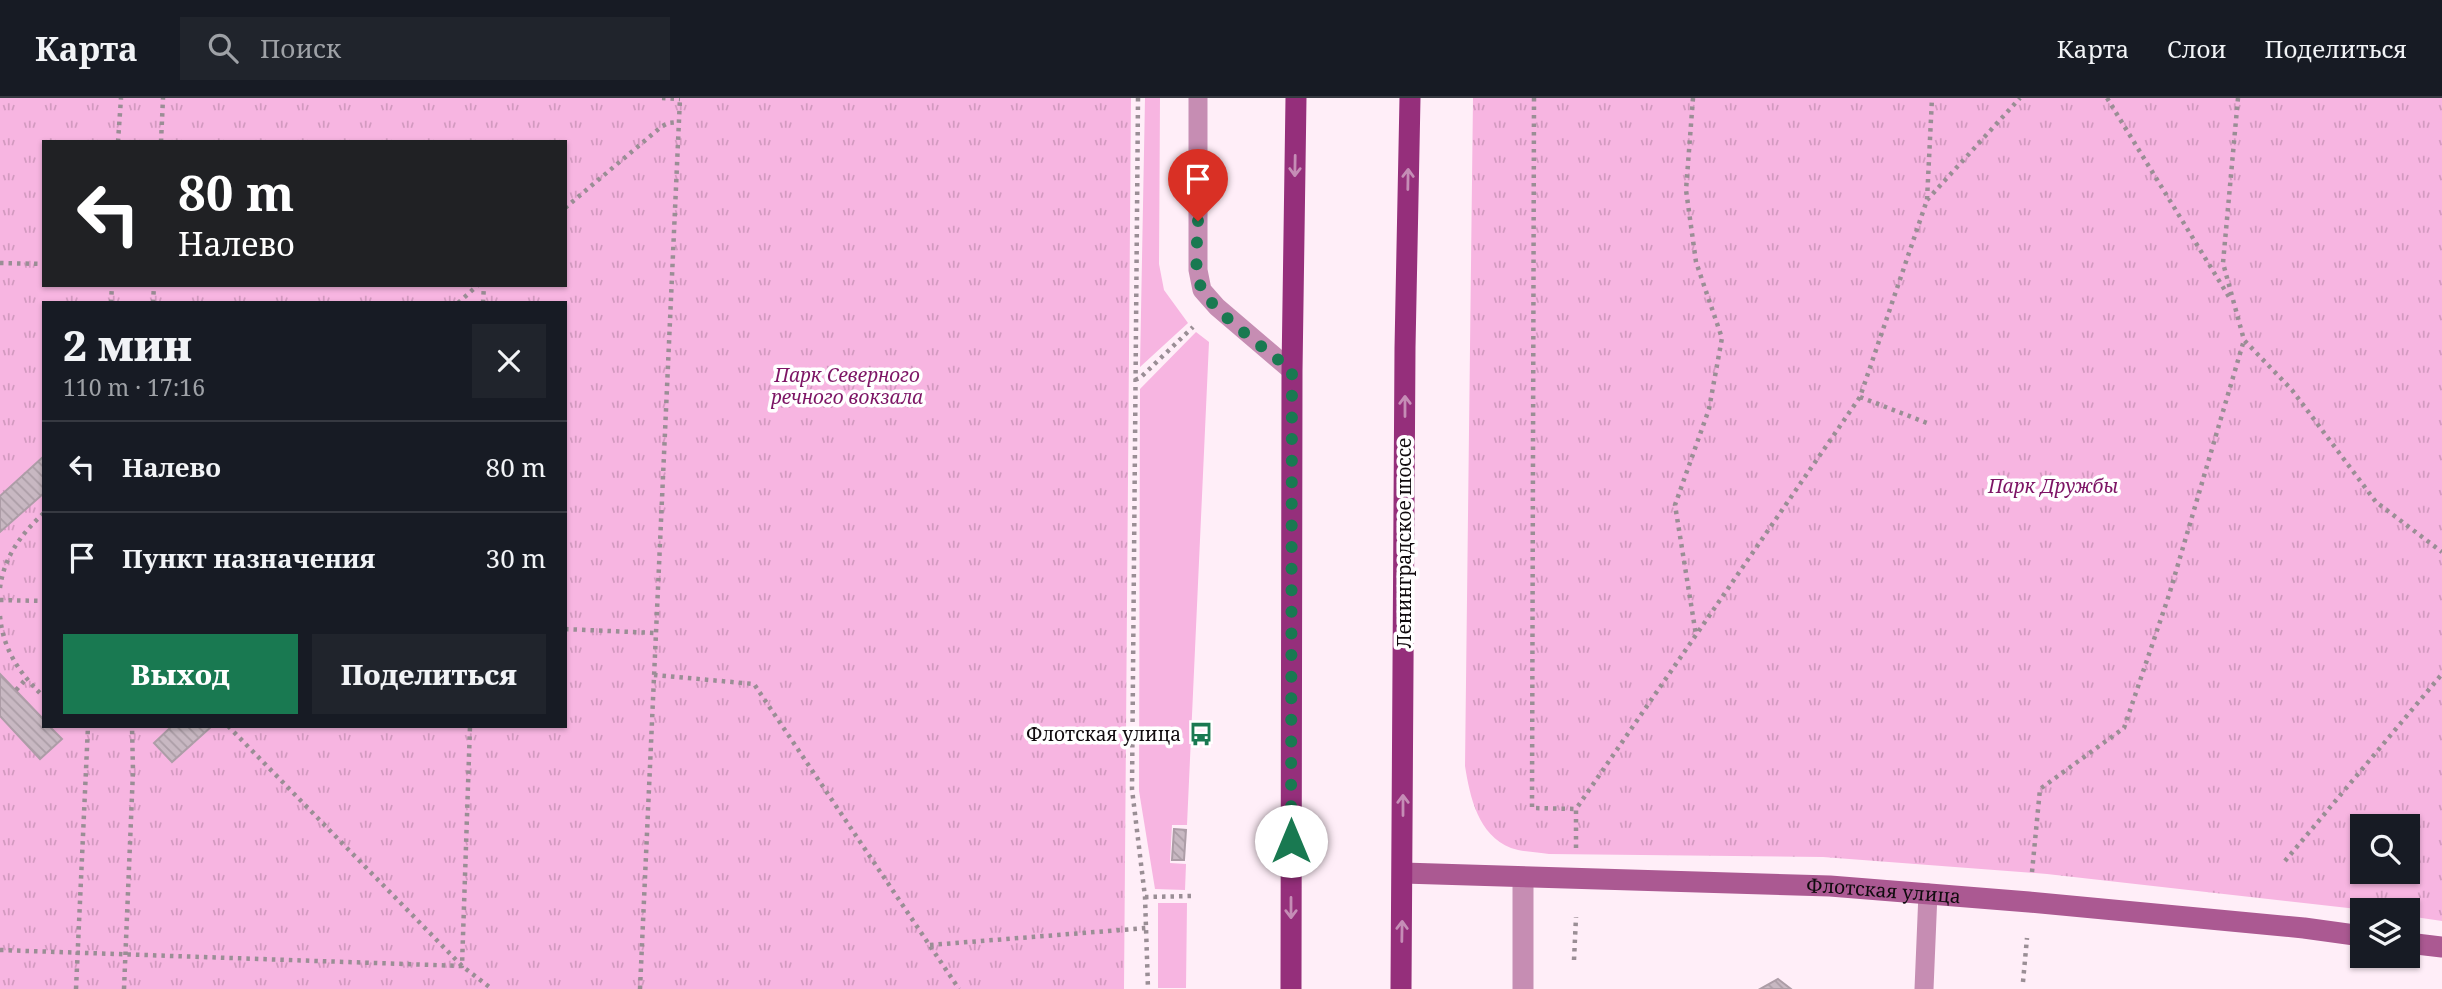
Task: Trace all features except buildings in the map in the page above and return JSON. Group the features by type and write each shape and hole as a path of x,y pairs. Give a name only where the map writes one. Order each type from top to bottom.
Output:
{"main road":[{"path":"1289,984 1296,98"},
{"name":"Ленинградское шоссе","path":"1401,989 1405,348 1410,98"}],"street":[{"name":"Флотская улица","path":"1403,873 1830,886 1928,893 2350,934"},
{"path":"1523,878 1523,989"},
{"path":"2420,944 2442,947"}],"lane":[{"path":"1198,98 1198,270 1202,290 1217,307 1292,371"},
{"path":"1924,989 1928,893"}],"path":[{"path":"118,140 121,98"},
{"path":"161,140 163,98"},
{"path":"640,989 679,98 662,98"},
{"path":"1138,98 1132,789 1145,897 1148,989"},
{"path":"1534,98 1532,808 1576,809"},
{"path":"1693,98 1686,190 1696,262 1722,338 1709,410 1675,505 1696,635"},
{"path":"1576,857 1576,809 1860,397 1927,200 1932,98"},
{"path":"1927,200 2020,98"},
{"path":"2107,98 2232,302"},
{"path":"2238,98 2223,263 2244,340 2292,390 2376,502 2442,552"},
{"path":"567,206 661,127 678,122"},
{"path":"0,263 42,264"},
{"path":"460,301 476,287"},
{"path":"1135,380 1217,307"},
{"path":"2032,873 2040,789 2124,728 2169,594 2244,340"},
{"path":"1860,397 1927,423"},
{"path":"0,588 8,560 17,542 42,515"},
{"path":"0,600 42,601"},
{"path":"0,616 10,655 26,679 42,695"},
{"path":"567,629 655,633"},
{"path":"2285,861 2442,674"},
{"path":"654,675 754,684 959,989"},
{"path":"16,690 26,679"},
{"path":"76,989 88,728"},
{"path":"124,989 133,771 132,728"},
{"path":"230,728 461,966 492,989"},
{"path":"461,966 470,728"},
{"path":"1145,897 1194,896"},
{"path":"1574,960 1576,917"},
{"path":"929,945 1146,928"},
{"path":"2024,982 2027,938"},
{"path":"0,950 461,966"}],"green space":[{"name":"Парк Северного речного вокзала","path":"0,98 1131,98 1124,989 0,989"},
{"path":"1145,98 1160,98 1159,264 1164,290 1188,323 1140,367"},
{"name":"Парк Дружбы","path":"1473,98 2442,98 2442,921 2420,918 2420,898 2350,898 2350,908 2047,874 1823,857 1549,854 1525,851 1511,848 1491,834 1483,825 1470,790 1465,766"},
{"path":"1196,332 1209,342 1187,825 1172,825 1170,863 1186,864 1185,890 1155,889 1139,791 1140,389"},
{"path":"1158,903 1187,903 1186,988 1158,988"}],"place":[{"name":"Флотская улица","path":"1201,734"}],"route":[{"path":"1198,221 1198,270 1202,290 1217,307 1292,371 1291,841"}]}
